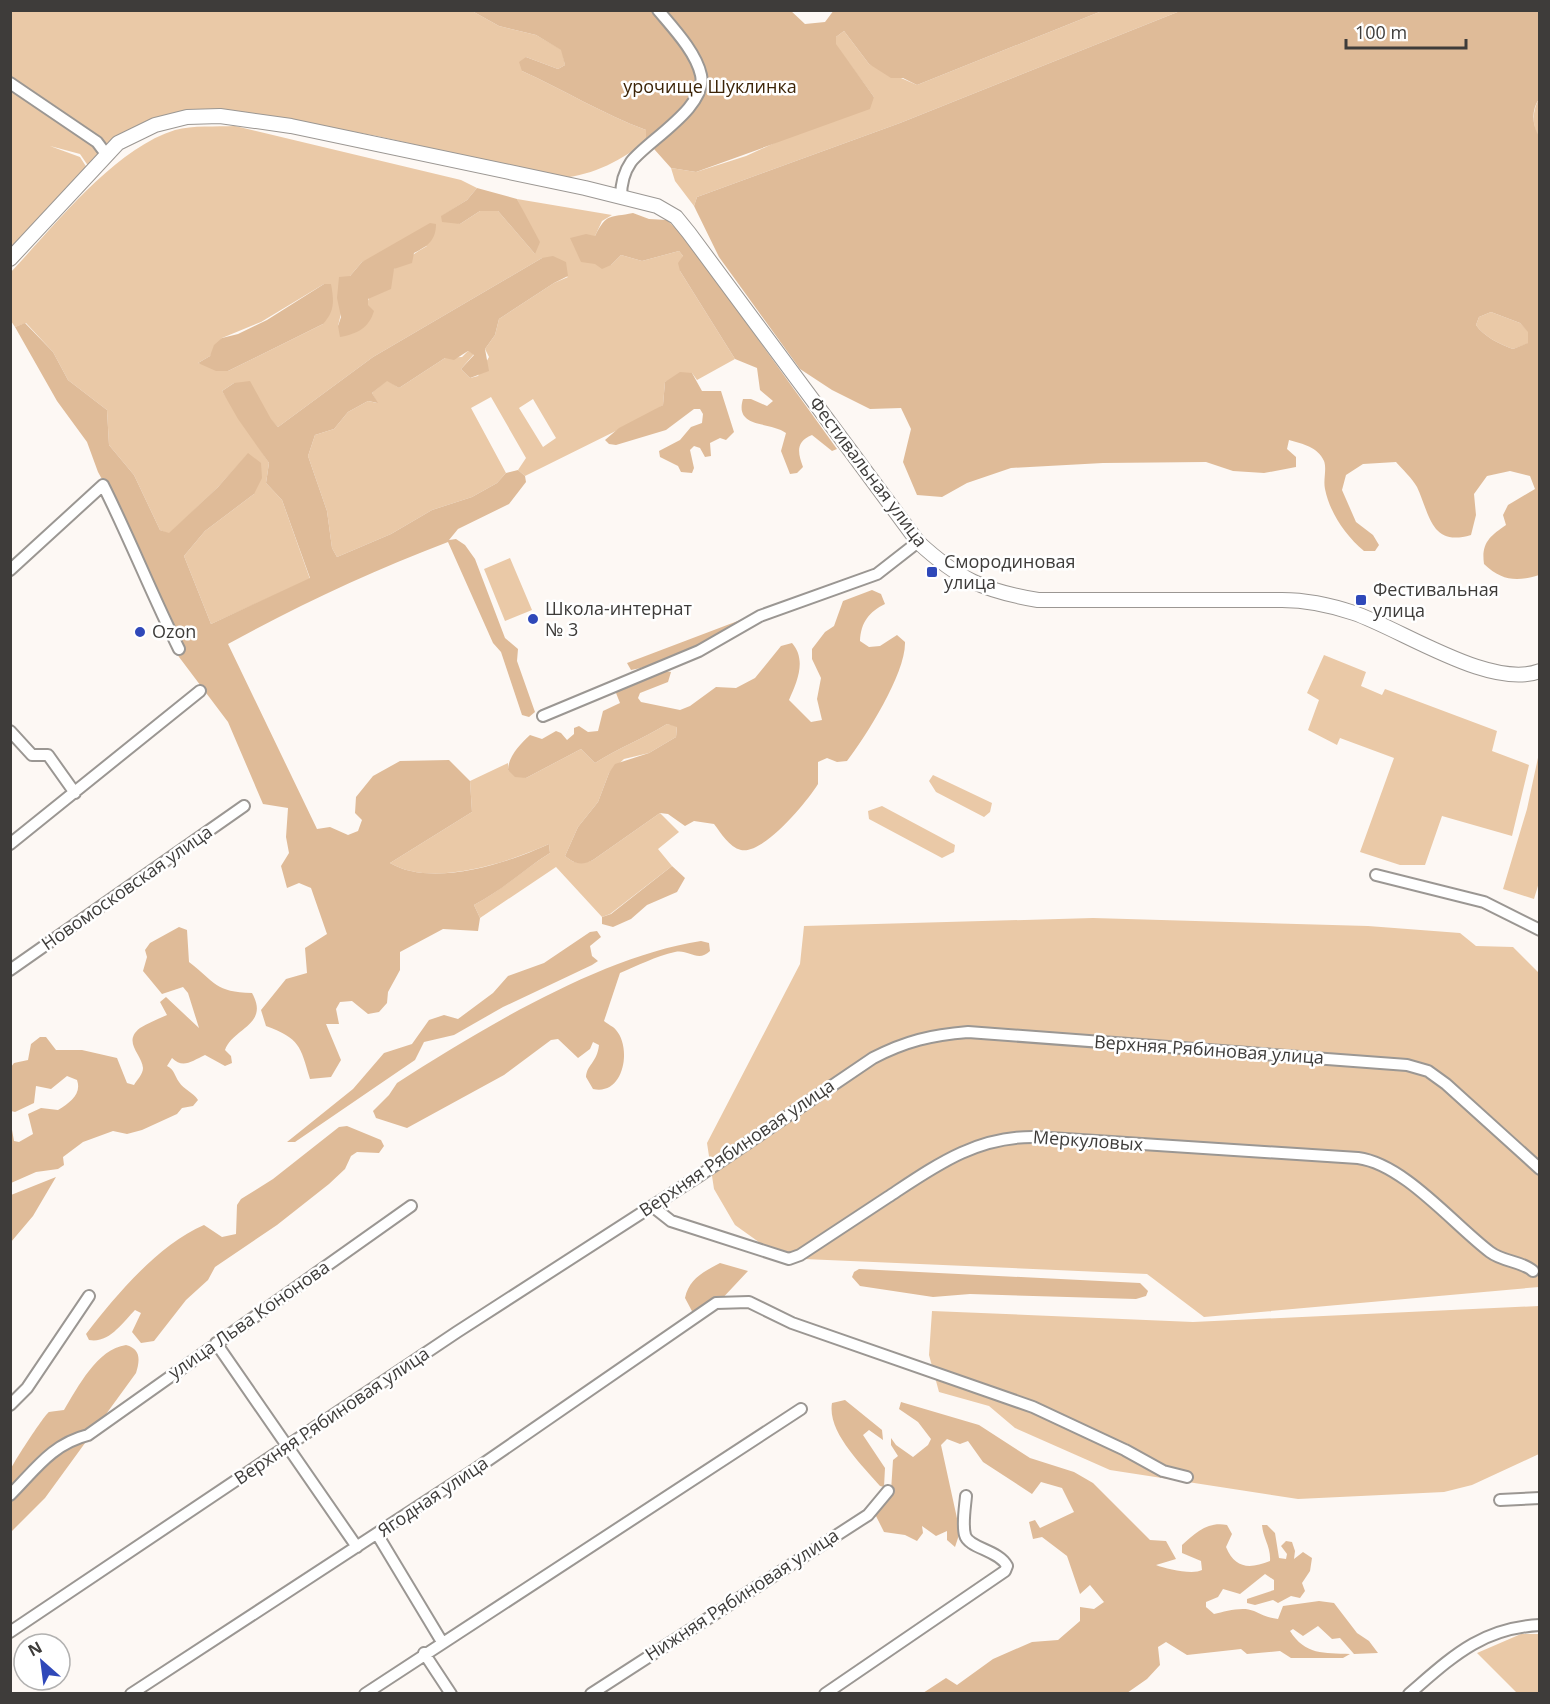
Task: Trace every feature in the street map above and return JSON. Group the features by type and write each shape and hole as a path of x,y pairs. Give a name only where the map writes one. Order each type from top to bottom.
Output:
{"main road":[{"name":"Фестивальная улица","path":"10,259 106,154 131,135 155,124 187,117 220,116 291,126 585,188 657,206 675,218 689,233 918,542 942,564 966,580 1001,594 1038,600 1300,600 1354,613 1488,672 1523,676 1539,671"}],"street":[{"path":"621,197 622,182 630,164 680,117 701,84 701,76 693,58 658,10"},
{"path":"10,83 97,142 106,154"},
{"path":"10,570 103,486 179,649"},
{"path":"543,716 699,651 760,616 877,574 918,542"},
{"path":"10,844 200,691"},
{"path":"10,730 32,754 48,755 75,793"},
{"name":"Новомосковская улица","path":"10,970 243,806"},
{"path":"1376,875 1484,902 1539,930"},
{"name":"Верхняя Рябиновая улица","path":"10,1632 457,1332 652,1206 873,1058 901,1043 936,1034 968,1032 1407,1065 1428,1071 1446,1083 1539,1169"},
{"name":"Меркуловых","path":"652,1206 671,1221 789,1259 800,1255 949,1157 978,1145 1004,1138 1035,1137 1358,1158 1381,1163 1395,1171 1491,1253 1533,1271"},
{"name":"улица Льва Кононова","path":"10,1495 57,1447 71,1439 88,1435 411,1206"},
{"path":"10,1405 27,1388 89,1296"},
{"name":"Ягодная улица","path":"131,1694 377,1534 716,1303 749,1302 792,1323 1033,1407 1125,1450 1163,1471 1187,1477"},
{"path":"216,1343 290,1446 357,1547"},
{"path":"365,1694 424,1653 801,1409"},
{"name":"Нижняя Рябиновая улица","path":"591,1694 868,1515 888,1491"},
{"path":"825,1694 1005,1571 1007,1566 1004,1560 968,1542 965,1535 966,1496"},
{"path":"1500,1500 1539,1498"},
{"path":"377,1534 442,1642"},
{"path":"1410,1694 1464,1647 1505,1629 1539,1625"},
{"path":"424,1653 452,1694"}],"shaded area":[{"path":"10,11 472,11 499,26 536,35 562,50 565,65 558,69 526,57 522,71 614,117 646,130 646,140 628,154 607,165 585,174 563,178 377,136 300,122 191,114 110,154 98,135 11,76"},
{"path":"1102,11 1180,11 900,123 697,197 694,206 675,181 671,168 696,172 746,156 874,97 835,44 836,37 844,31 869,64 917,85"},
{"path":"10,83 106,154 91,170 80,154 50,146 80,157 89,171 10,254"},
{"path":"1539,99 1539,138 1534,118"},
{"path":"235,126 461,180 477,188 467,200 442,216 460,224 480,211 498,211 535,254 526,218 517,199 612,215 602,221 595,236 611,265 621,255 642,261 679,251 683,256 680,271 735,359 697,380 692,373 665,382 663,405 650,414 525,476 518,470 526,458 491,397 471,408 506,473 497,483 472,497 432,510 391,534 337,557 332,548 327,511 308,456 315,435 334,429 348,412 368,401 377,403 372,393 387,380 399,388 445,358 462,357 468,351 474,354 461,369 470,378 478,376 489,357 485,349 495,335 499,319 554,283 568,277 542,258 373,357 278,427 234,383 222,391 269,463 266,483 282,500 310,579 211,624 184,556 205,531 254,494 248,454 218,487 169,534 160,530 134,475 109,445 107,410 68,380 53,352 26,323 15,327 11,321 11,272 87,190 130,154 152,140 182,128","holes":["427,246 391,271 375,288 367,305 338,326 350,276 362,262","324,284 323,324 228,371 198,363 210,356 222,338 261,322","533,399 556,438 543,447 519,408"]},
{"path":"1491,312 1520,323 1529,332 1529,343 1513,349 1483,333 1476,325 1479,317"},
{"path":"510,558 532,610 505,621 484,569"},
{"path":"1324,655 1366,672 1361,686 1382,695 1385,689 1497,731 1492,751 1529,765 1512,836 1442,816 1425,865 1400,865 1360,852 1394,758 1340,738 1337,745 1308,730 1319,700 1307,693"},
{"path":"667,724 677,726 676,737 649,753 624,759 609,773 598,802 578,827 565,856 578,863 593,860 660,813 679,832 658,849 672,866 610,914 602,917 556,867 480,918 474,905 550,853 549,844 491,865 448,873 407,870 390,863 472,812 470,781 508,763 508,770 526,778 581,749 595,763"},
{"path":"1539,753 1540,879 1534,899 1503,889 1527,809"},
{"path":"933,775 992,803 990,812 984,817 936,792 929,781"},
{"path":"882,806 955,845 954,852 942,858 869,819 868,811"},
{"path":"1093,918 1368,926 1460,933 1476,946 1513,947 1539,973 1539,1287 1204,1317 1147,1274 781,1258 735,1225 714,1189 707,1143 800,964 804,926"},
{"path":"1539,1306 1539,1454 1472,1485 1444,1492 1298,1499 1110,1470 1015,1428 989,1406 939,1392 929,1355 932,1311 1193,1322"},
{"path":"1521,1634 1539,1634 1539,1693 1517,1693 1477,1653"}],"green space":[{"name":"урочище Шуклинка","path":"790,10 805,24 825,22 834,10 1102,11 917,85 903,78 891,78 869,64 844,31 836,37 836,44 874,97 870,109 696,172 671,168 646,140 646,130 614,117 522,71 519,62 526,57 558,69 565,65 561,50 536,35 499,26 472,11"},
{"path":"1180,11 1539,11 1539,99 1534,118 1535,128 1540,138 1539,575 1524,579 1504,577 1484,564 1483,557 1485,545 1506,525 1503,515 1508,505 1535,489 1530,476 1510,471 1487,476 1474,494 1476,515 1471,535 1458,538 1440,532 1434,526 1417,487 1396,462 1363,464 1346,475 1342,490 1356,522 1373,535 1379,545 1375,551 1364,551 1345,531 1331,507 1325,489 1325,464 1321,456 1309,447 1289,440 1287,449 1296,457 1296,467 1264,473 1233,471 1206,462 1103,463 1011,468 967,483 942,497 917,495 903,462 911,429 901,408 870,409 832,390 800,369 719,257 694,206 697,197 900,123","holes":["1491,312 1520,323 1528,332 1528,343 1513,349 1493,340 1476,325 1479,317"]},
{"path":"477,188 517,199 540,242 535,254 498,211 480,211 460,224 442,222 441,216 467,200"},
{"path":"633,213 649,219 667,220 683,235 837,449 832,451 812,435 803,441 799,448 803,467 797,473 790,474 781,451 786,433 748,420 742,409 743,399 751,399 767,406 773,401 760,390 757,368 735,359 680,271 678,263 683,256 679,251 642,261 621,255 611,265 602,269 595,264 581,262 570,238 586,234 595,236 606,219"},
{"path":"430,223 436,224 435,234 430,242 414,253 412,263 394,269 391,289 368,299 368,305 374,311 366,326 357,332 340,337 338,326 341,317 337,298 339,277 350,276 362,262"},
{"path":"553,256 566,262 568,276 499,319 495,335 485,349 489,371 470,378 461,369 474,355 468,351 454,360 445,358 399,388 387,381 372,393 378,403 368,401 348,412 334,429 315,435 308,456 327,511 332,548 337,557 391,534 432,510 472,497 497,483 506,473 518,470 525,476 526,482 509,504 458,529 449,540 456,539 465,545 475,559 505,638 518,649 517,661 535,712 529,717 522,715 501,652 493,643 448,542 336,589 228,644 317,829 330,827 348,835 358,831 362,820 355,813 356,797 373,776 400,761 449,760 470,781 472,812 390,863 407,870 448,873 492,865 549,844 550,853 474,905 480,918 478,931 443,929 400,952 400,970 388,992 387,1003 379,1012 368,1014 352,1001 340,1002 336,1009 339,1024 326,1024 341,1060 331,1077 310,1079 304,1058 297,1045 286,1035 266,1026 261,1010 286,979 307,973 305,948 327,934 311,888 299,883 287,888 281,866 289,853 286,837 288,808 263,804 228,722 176,653 133,535 98,472 87,442 57,401 15,327 25,323 53,352 68,380 107,410 109,445 134,475 160,530 169,533 218,487 248,453 261,463 262,478 254,494 205,531 184,556 211,624 310,578 282,500 266,483 269,463 238,419 222,391 234,383 250,381 271,419 278,427 373,357 542,258"},
{"path":"324,284 331,284 333,301 330,315 323,324 228,371 216,371 198,363 210,356 214,345 222,338 238,334 267,320"},
{"path":"680,372 692,373 702,391 721,391 734,432 726,440 720,438 710,443 711,456 705,457 700,448 694,446 690,450 694,468 692,473 681,472 678,466 660,457 659,451 680,440 691,427 702,423 703,414 700,409 694,409 666,430 616,445 609,444 605,440 619,428 663,405 665,382"},
{"path":"872,590 881,594 885,604 874,610 867,618 862,628 860,641 869,647 880,646 897,635 905,642 899,670 884,704 847,761 837,762 827,758 818,762 818,784 784,826 761,844 741,850 729,843 714,824 694,821 685,826 668,814 660,813 593,860 578,863 565,856 578,827 598,802 609,773 615,764 649,753 676,737 677,727 667,724 595,763 581,749 526,778 515,777 508,770 510,760 530,735 542,739 556,731 567,740 574,734 574,728 579,726 588,732 598,731 603,711 620,703 616,693 618,688 661,670 671,672 668,682 640,693 638,698 641,702 680,710 690,706 716,687 736,688 755,678 781,646 792,643 797,650 800,664 789,700 811,722 822,720 817,699 821,678 812,659 812,649 825,632 834,626 843,601"},
{"path":"745,620 661,662 631,670 627,663"},
{"path":"672,866 685,878 677,892 647,905 631,919 613,927 602,924 602,917 611,914"},
{"path":"179,927 187,930 189,962 223,988 252,993 256,1004 253,1019 235,1036 225,1050 231,1056 232,1063 225,1066 205,1055 184,1063 172,1058 167,1066 173,1071 181,1085 198,1100 193,1106 182,1108 177,1114 142,1130 127,1134 113,1131 83,1142 63,1157 64,1165 58,1169 36,1172 11,1183 11,1124 14,1141 19,1142 33,1134 28,1114 41,1108 58,1110 71,1101 78,1090 77,1080 67,1076 51,1089 36,1086 34,1103 15,1112 11,1111 11,1067 14,1063 28,1060 31,1044 40,1037 46,1037 56,1050 82,1050 117,1058 127,1083 134,1085 143,1068 134,1048 133,1038 140,1028 167,1015 160,1002 166,997 199,1028 188,993 183,987 162,994 143,971 147,957 145,950 150,943"},
{"path":"597,931 601,937 590,946 592,956 598,961 503,1007 454,1035 424,1042 415,1060 295,1142 287,1142 353,1089 384,1053 412,1044 429,1020 444,1015 458,1019 493,993 508,976 544,963 590,932"},
{"path":"701,941 709,943 710,951 701,956 675,952 620,973 604,1021 616,1030 624,1048 622,1069 612,1085 604,1089 593,1089 586,1077 599,1045 593,1042 590,1049 578,1058 558,1039 551,1040 504,1075 407,1128 376,1118 373,1111 397,1083 504,1018 583,978 663,949"},
{"path":"347,1126 381,1140 384,1146 379,1153 357,1152 351,1156 345,1169 329,1184 277,1225 215,1267 208,1280 186,1300 154,1341 141,1343 132,1332 141,1313 135,1310 103,1339 89,1340 86,1334 124,1288 154,1258 170,1245 204,1225 222,1237 236,1234 237,1205 241,1199 273,1179 339,1127"},
{"path":"56,1177 33,1216 11,1242 11,1195"},
{"path":"720,1263 748,1271 718,1303 693,1313 685,1298 687,1291 693,1281"},
{"path":"859,1269 1140,1283 1148,1291 1146,1296 1136,1299 970,1294 933,1297 860,1286 852,1277"},
{"path":"126,1345 137,1352 136,1373 45,1498 11,1532 11,1469 17,1458 46,1415 49,1412 64,1410 82,1380 97,1361 116,1348"},
{"path":"845,1400 882,1430 883,1440 869,1430 863,1435 885,1468 884,1487 880,1486 847,1447 835,1425 832,1403"},
{"path":"901,1402 979,1425 1030,1458 1074,1472 1093,1483 1150,1540 1166,1541 1176,1559 1156,1565 1160,1567 1186,1572 1202,1570 1201,1561 1182,1553 1182,1545 1202,1529 1220,1524 1227,1525 1232,1534 1226,1547 1234,1560 1250,1566 1270,1561 1262,1525 1267,1525 1275,1533 1279,1558 1286,1559 1287,1554 1281,1546 1286,1541 1292,1542 1295,1551 1294,1559 1303,1552 1312,1558 1310,1571 1302,1583 1305,1591 1300,1598 1291,1596 1278,1603 1273,1600 1255,1605 1247,1603 1247,1599 1274,1590 1274,1580 1265,1574 1240,1594 1223,1589 1218,1597 1206,1602 1206,1607 1214,1614 1245,1609 1278,1619 1283,1606 1319,1601 1334,1603 1357,1633 1369,1641 1378,1653 1354,1654 1340,1638 1332,1639 1318,1626 1303,1636 1293,1629 1290,1631 1302,1645 1309,1649 1324,1653 1350,1654 1343,1658 1291,1658 1280,1651 1247,1654 1241,1649 1187,1655 1166,1642 1158,1647 1160,1665 1147,1679 1127,1693 923,1693 946,1678 957,1685 993,1659 1032,1642 1058,1640 1080,1621 1080,1607 1094,1609 1104,1602 1090,1585 1080,1594 1067,1556 1042,1537 1033,1539 1029,1522 1035,1520 1040,1528 1074,1512 1062,1488 1041,1482 1032,1494 983,1462 968,1441 960,1444 947,1439 941,1445 960,1532 955,1547 947,1540 947,1531 936,1536 922,1526 923,1533 917,1541 905,1535 884,1532 875,1514 891,1491 893,1460 898,1456 891,1445 891,1438 896,1445 913,1457 928,1445 931,1439 918,1422 899,1409"}],"place":[{"name":"Смородиновая улица","path":"932,572"},
{"name":"Фестивальная улица","path":"1361,600"},
{"name":"Школа-интернат № 3","path":"533,619"},
{"name":"Ozon","path":"140,632"}]}
